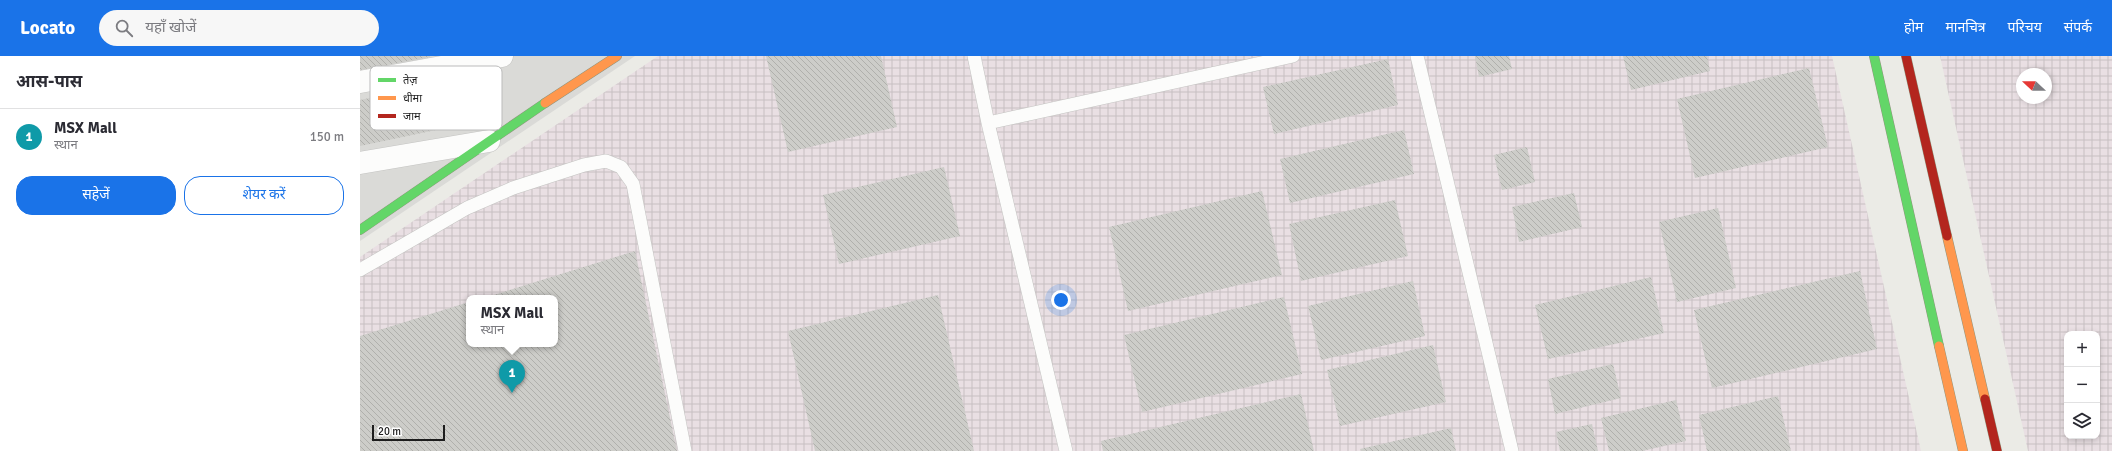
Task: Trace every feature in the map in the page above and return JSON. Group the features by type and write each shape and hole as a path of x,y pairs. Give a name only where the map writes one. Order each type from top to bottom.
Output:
{"street":[{"path":"447,66 502,56"},
{"path":"360,230 617,56"},
{"path":"1874,56 1963,451"},
{"path":"1906,56 1997,451"},
{"path":"360,82 370,80"},
{"path":"360,163 490,141"}],"lane":[{"path":"974,56 988,123 1066,451"},
{"path":"988,123 1293,56"},
{"path":"1417,56 1512,451"},
{"path":"360,270 467,208 513,188 584,165 606,161 621,167 633,184 685,451"}],"shaded area":[{"path":"360,56 635,56 360,241"},
{"path":"658,56 1832,56 1921,451 360,451 360,257"},
{"path":"1940,56 2112,56 2112,451 2028,451"}],"building":[{"path":"360,56 430,56 382,66 370,66 370,68 360,70"},
{"path":"766,56 881,56 897,127 788,152"},
{"path":"1475,56 1509,56 1512,69 1479,77"},
{"path":"1623,56 1707,56 1710,71 1631,90"},
{"path":"1388,59 1398,105 1274,134 1263,87"},
{"path":"1809,68 1828,147 1695,178 1677,99"},
{"path":"370,98 370,130 436,130 360,146 360,100"},
{"path":"1404,130 1414,174 1290,203 1280,159"},
{"path":"1527,147 1535,182 1502,190 1494,155"},
{"path":"944,167 960,236 839,264 823,195"},
{"path":"1262,191 1282,275 1128,311 1109,227"},
{"path":"1574,193 1582,227 1519,242 1512,207"},
{"path":"1395,200 1408,256 1301,281 1289,224"},
{"path":"1718,208 1736,288 1677,302 1659,222"},
{"path":"635,251 677,451 360,451 360,336 466,303 466,347 558,347 558,295 494,295"},
{"path":"1860,271 1877,349 1712,388 1694,310"},
{"path":"1651,277 1664,333 1548,359 1535,305"},
{"path":"1413,281 1425,336 1321,360 1308,306"},
{"path":"938,295 974,451 815,451 788,331"},
{"path":"1284,297 1302,374 1142,412 1124,335"},
{"path":"1433,345 1446,402 1340,426 1327,370"},
{"path":"1613,364 1621,398 1555,414 1548,379"},
{"path":"1301,394 1314,451 1103,451 1101,441"},
{"path":"1778,396 1791,451 1707,451 1699,415"},
{"path":"1676,400 1686,441 1642,451 1609,451 1601,418"},
{"path":"1592,424 1598,451 1560,451 1556,432"},
{"path":"1451,428 1456,451 1361,451 1360,449"}],"traffic: fast":[{"path":"1874,56 1939,346"},
{"path":"360,230 545,103"}],"traffic: slow":[{"path":"545,103 617,56"},
{"path":"1947,236 1985,399"},
{"path":"1939,346 1963,451"}],"traffic: jam":[{"path":"1906,56 1947,236"},
{"path":"1985,399 1997,451"}],"place":[{"name":"MSX Mall","path":"512,393"}]}
